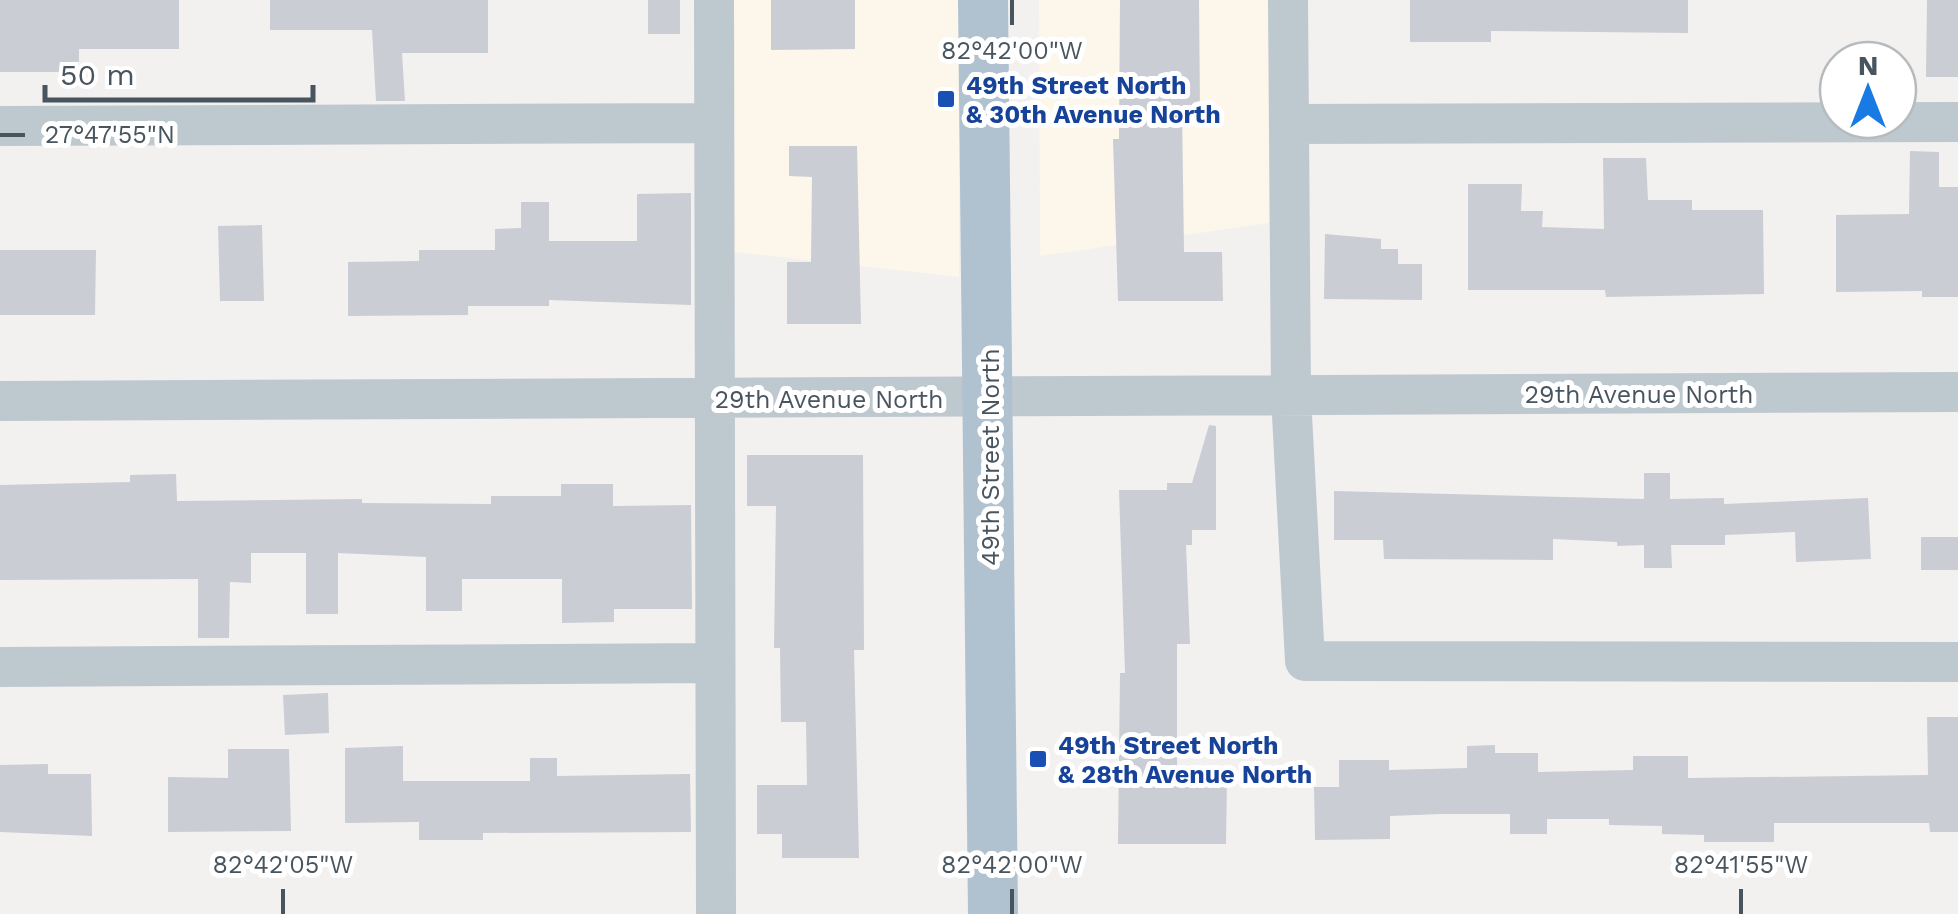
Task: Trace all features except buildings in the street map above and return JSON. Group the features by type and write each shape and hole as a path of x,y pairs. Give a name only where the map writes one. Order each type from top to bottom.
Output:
{"main road":[{"name":"49th Street North","path":"983,0 993,914"}],"street":[{"path":"714,0 716,914"},
{"path":"1288,0 1290,396 1305,662 1958,662"},
{"path":"1290,124 1958,122"},
{"path":"0,126 714,123"},
{"name":"29th Avenue North","path":"0,401 1958,392"},
{"path":"0,667 714,663"}],"shaded area":[{"path":"730,0 959,0 959,277 726,251"},
{"path":"1039,0 1270,0 1269,223 1040,256"}],"place":[{"name":"49th Street North & 30th Avenue North","path":"946,99"},
{"name":"49th Street North & 28th Avenue North","path":"1038,759"}]}
